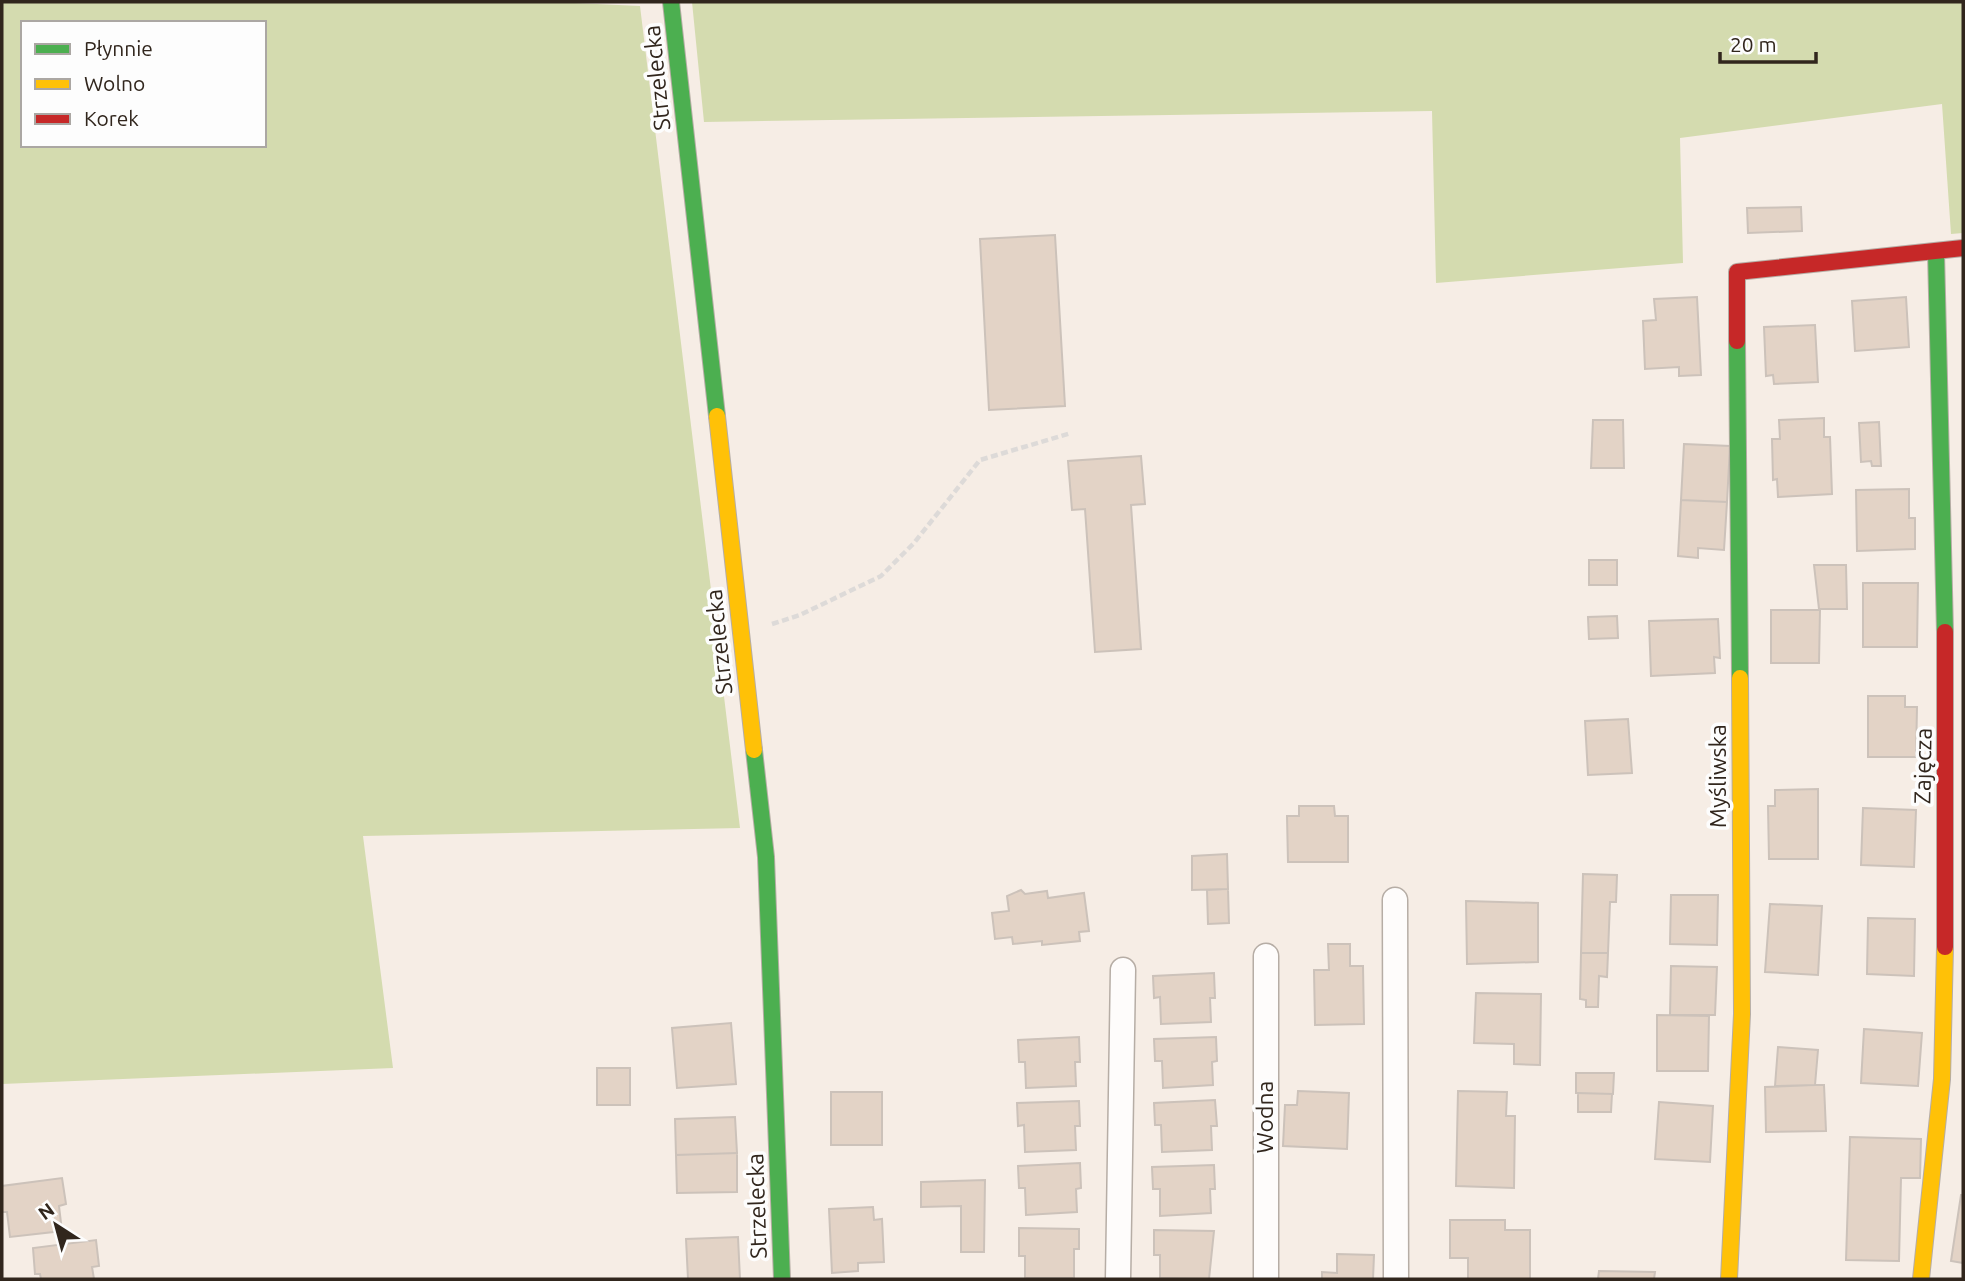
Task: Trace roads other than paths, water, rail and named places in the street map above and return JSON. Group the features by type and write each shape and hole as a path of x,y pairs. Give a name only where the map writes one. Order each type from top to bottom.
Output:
{"street":[{"name":"Strzelecka","path":"671,2 766,858 782,1279"},
{"path":"1936,251 1963,248"},
{"name":"Myśliwska","path":"1729,1279 1742,1014 1737,272 1936,251"},
{"name":"Zajęcza","path":"1920,1279 1942,1079 1955,713 1936,251"},
{"path":"1395,900 1396,1279"},
{"name":"Wodna","path":"1266,956 1266,1279"},
{"path":"1118,1279 1123,970"}]}
